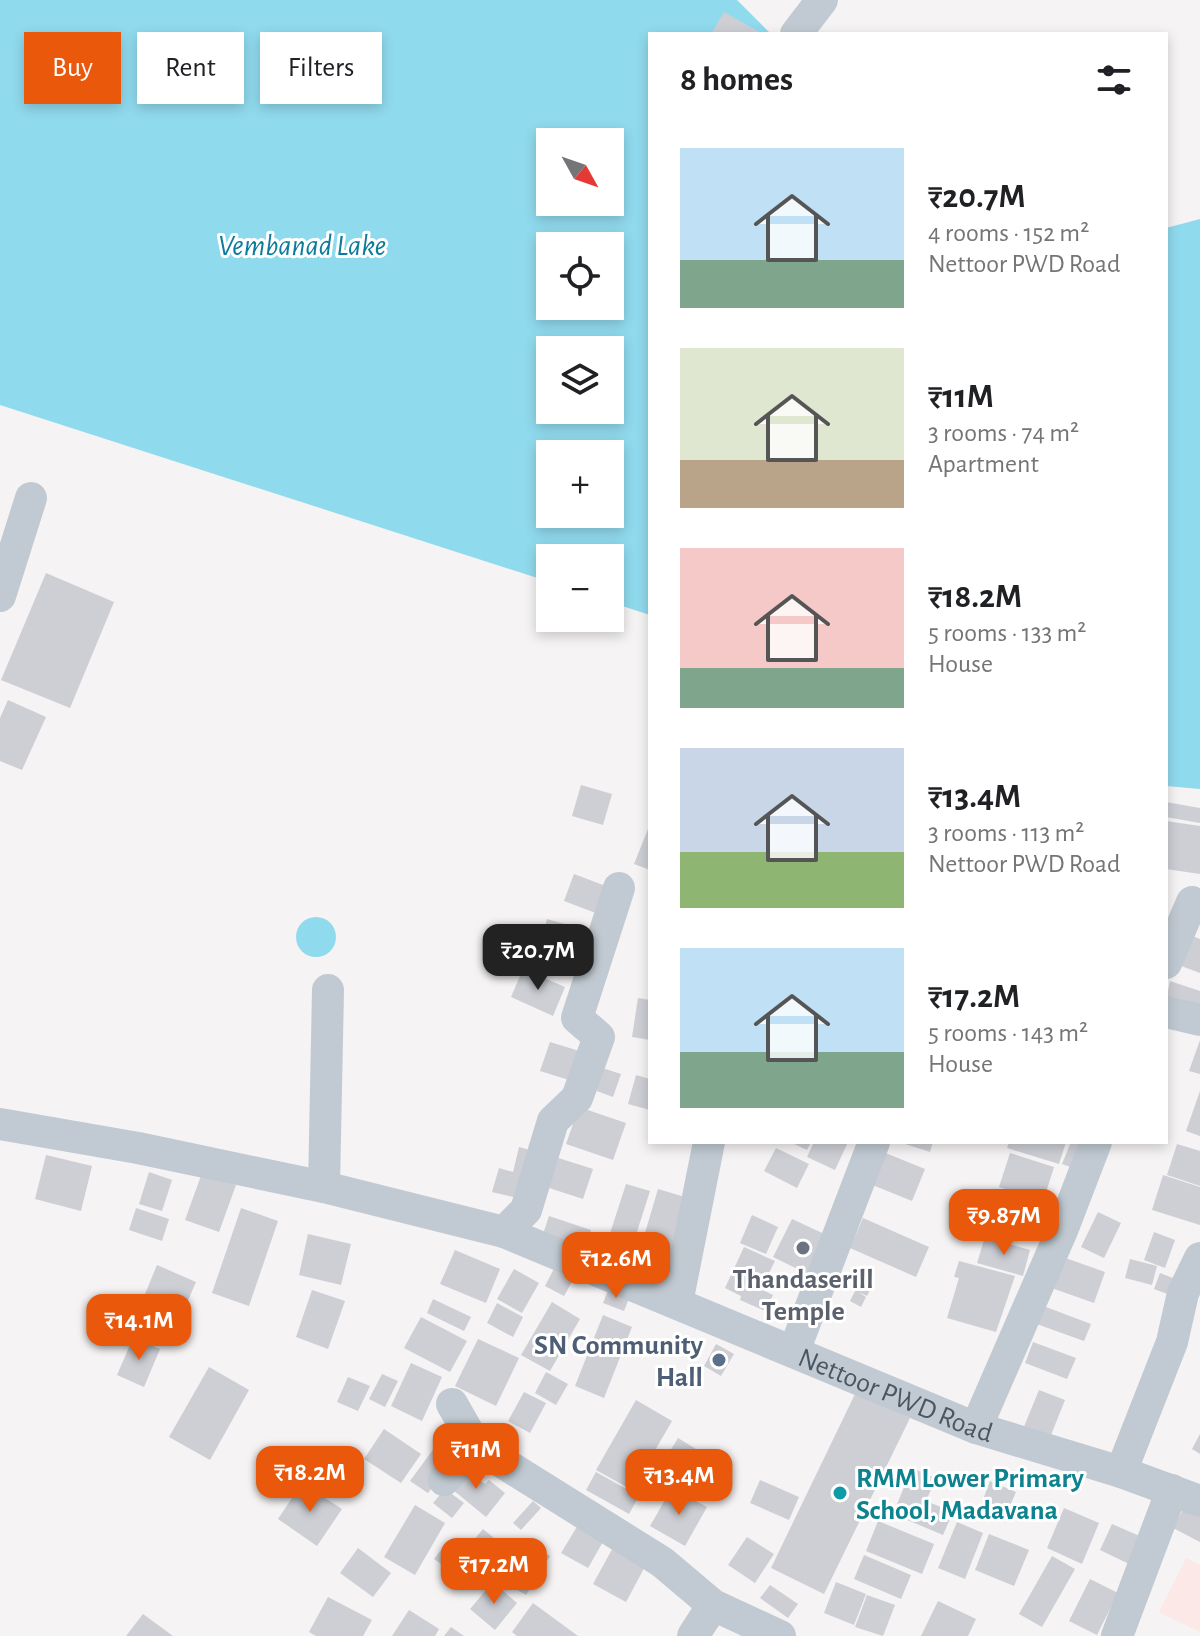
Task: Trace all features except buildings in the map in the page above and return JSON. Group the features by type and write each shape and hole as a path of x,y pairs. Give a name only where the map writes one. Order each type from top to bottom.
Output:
{"street":[{"path":"798,32 822,0"},
{"path":"0,596 31,498"},
{"path":"504,1232 526,1210 553,1121 577,1098 599,1037 577,1018 619,888"},
{"path":"1168,957 1186,901"},
{"path":"324,1187 328,990"},
{"path":"1168,1012 1200,1020"},
{"name":"Nettoor PWD Road","path":"0,1124 138,1148 324,1187 504,1232 976,1428 1186,1495"},
{"path":"677,1303 709,1144"},
{"path":"794,1351 873,1144"},
{"path":"976,1428 1063,1228 1095,1144"},
{"path":"1121,1472 1172,1342 1183,1293 1200,1258"},
{"path":"452,1404 476,1446 662,1562 713,1605 780,1636"},
{"path":"444,1480 476,1446"},
{"path":"1117,1636 1186,1495"},
{"path":"693,1636 713,1605"}],"shaded area":[{"path":"1186,1558 1200,1565 1200,1632 1159,1612"}],"water":[{"name":"Vembanad Lake","path":"0,0 737,0 769,32 648,32 648,614 624,607 624,544 536,544 536,577 0,405"},
{"path":"1200,219 1200,789 1168,786 1168,227"},
{"path":"316,917 330,923 336,937 330,951 316,957 302,951 296,937 302,923"}],"place":[{"name":"Thandaserill Temple","path":"803,1248"},
{"name":"SN Community Hall","path":"719,1360"},
{"name":"RMM Lower Primary School, Madavana","path":"840,1493"}]}
